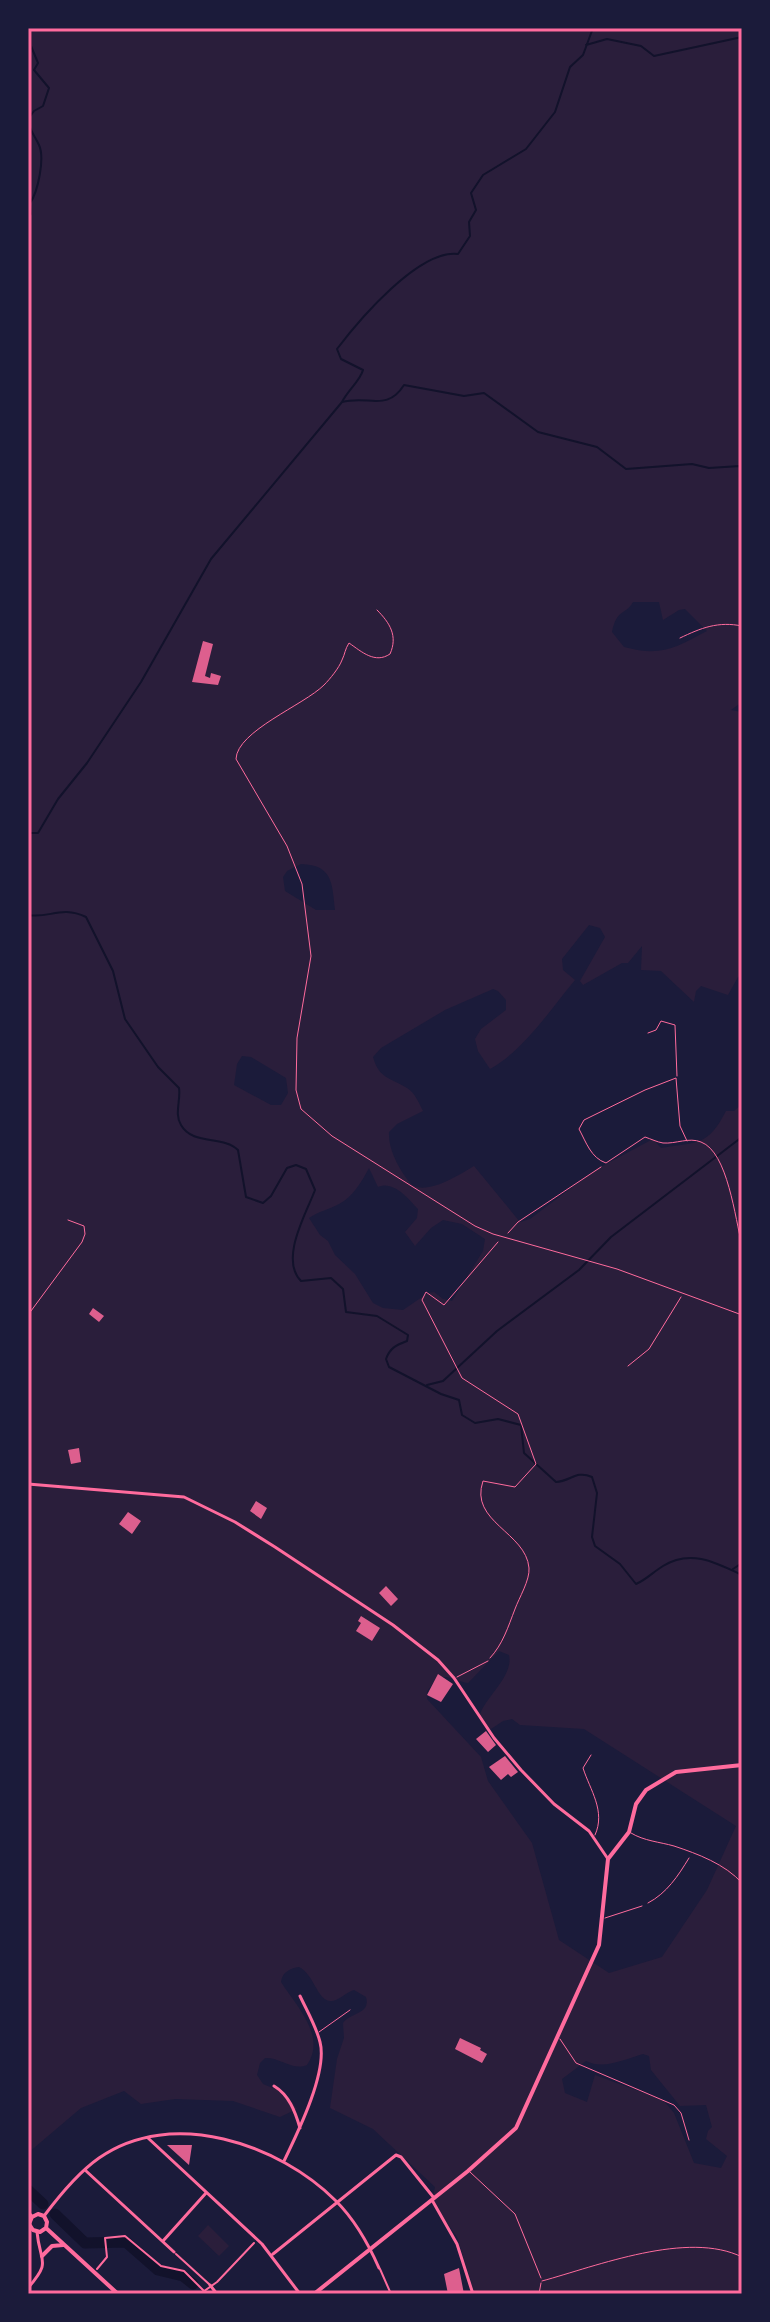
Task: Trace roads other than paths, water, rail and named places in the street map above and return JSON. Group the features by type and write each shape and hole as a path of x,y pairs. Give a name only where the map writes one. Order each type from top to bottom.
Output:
{"street":[{"path":"28,1484 184,1497 235,1522 393,1625 438,1660 521,1770 554,1804 585,1827 608,1859"},
{"path":"314,2294 468,2171 516,2128 599,1945 608,1859 629,1832 641,1797 666,1776 676,1772 742,1765"},
{"path":"284,2161 314,2089 321,2050 300,1996"},
{"path":"274,2086 283,2091 290,2102 300,2128"},
{"path":"159,2148 162,2136"},
{"path":"44,2216 85,2170 117,2148 162,2136 218,2138 284,2161 301,2171 337,2202 371,2249 391,2294"},
{"path":"148,2138 272,2255 300,2294"},
{"path":"272,2255 398,2155 433,2199 457,2244 473,2294"},
{"path":"85,2170 217,2294"},
{"path":"163,2241 207,2192"},
{"path":"28,2288 42,2271 37,2232 29,2224 30,2215 44,2216 46,2228"},
{"path":"37,2232 46,2228"},
{"path":"46,2228 118,2294"},
{"path":"97,2269 107,2257 106,2239 128,2237 161,2266 184,2271 204,2291"},
{"path":"200,2294 217,2282 254,2243"},
{"path":"42,2256 52,2246 64,2245"}],"lane":[{"path":"377,610 391,628 394,639 390,654 377,659 349,643 342,660 323,686 250,735 238,746 235,754 287,846 302,884 311,956 297,1038 296,1090 301,1109 320,1128 475,1226 617,1269 742,1315"},
{"path":"680,638 716,624 742,626"},
{"path":"648,1033 656,1030 661,1021 675,1025 678,1116 687,1141"},
{"path":"676,1078 584,1120 579,1129 590,1150 606,1163 645,1137 662,1143 701,1141 711,1148 725,1174 742,1245"},
{"path":"28,1315 82,1242 84,1226 68,1220"},
{"path":"628,1366 649,1349 682,1295"},
{"path":"454,1678 488,1661"},
{"path":"591,1755 583,1768 597,1803 598,1830 594,1837"},
{"path":"629,1832 724,1867 742,1883"},
{"path":"602,1918 642,1906"},
{"path":"316,2033 350,2010"},
{"path":"558,2038 576,2063 674,2105 681,2113 689,2140"},
{"path":"468,2171 515,2214 542,2281 539,2294"},
{"path":"542,2281 650,2251 717,2250 742,2257"}],"waterway":[{"path":"28,119 43,106 49,88 34,70 38,63 31,46 31,28"},
{"path":"28,833 38,833 58,799 87,763 141,682 211,559 359,378 363,370 341,359 337,349 375,305 408,274 443,255 458,254 470,236 469,222 476,210 471,193 483,175 526,149 555,112 570,67 583,55 593,28"},
{"path":"586,45 607,39 641,46 654,56 742,37"},
{"path":"28,121 41,151 38,183 28,217"},
{"path":"342,402 384,400 398,393 404,385 464,396 484,393 538,432 597,447 626,469 692,464 709,468 740,466 742,470"},
{"path":"28,915 69,912 86,917 113,971 125,1019 158,1067 179,1088 178,1116 181,1125 193,1136 232,1145 238,1150 246,1197 263,1203 271,1196 287,1168 296,1165 306,1169 315,1190 294,1248 295,1272 301,1281 331,1278 343,1289 346,1312 377,1316 408,1335 407,1341 389,1352 386,1359 389,1367 459,1400 462,1415 475,1423 498,1419 521,1425 524,1453 556,1482 578,1475 592,1477 597,1493 592,1537 595,1546 620,1564 636,1584 663,1566 683,1558 702,1559 742,1575"},
{"path":"427,1385 443,1381 497,1331 579,1270 611,1237 742,1137"},
{"path":"733,1569 742,1563"},
{"path":"28,2190 43,2204"},
{"path":"55,2214 85,2243 126,2242 158,2270 183,2276 193,2284"}]}
